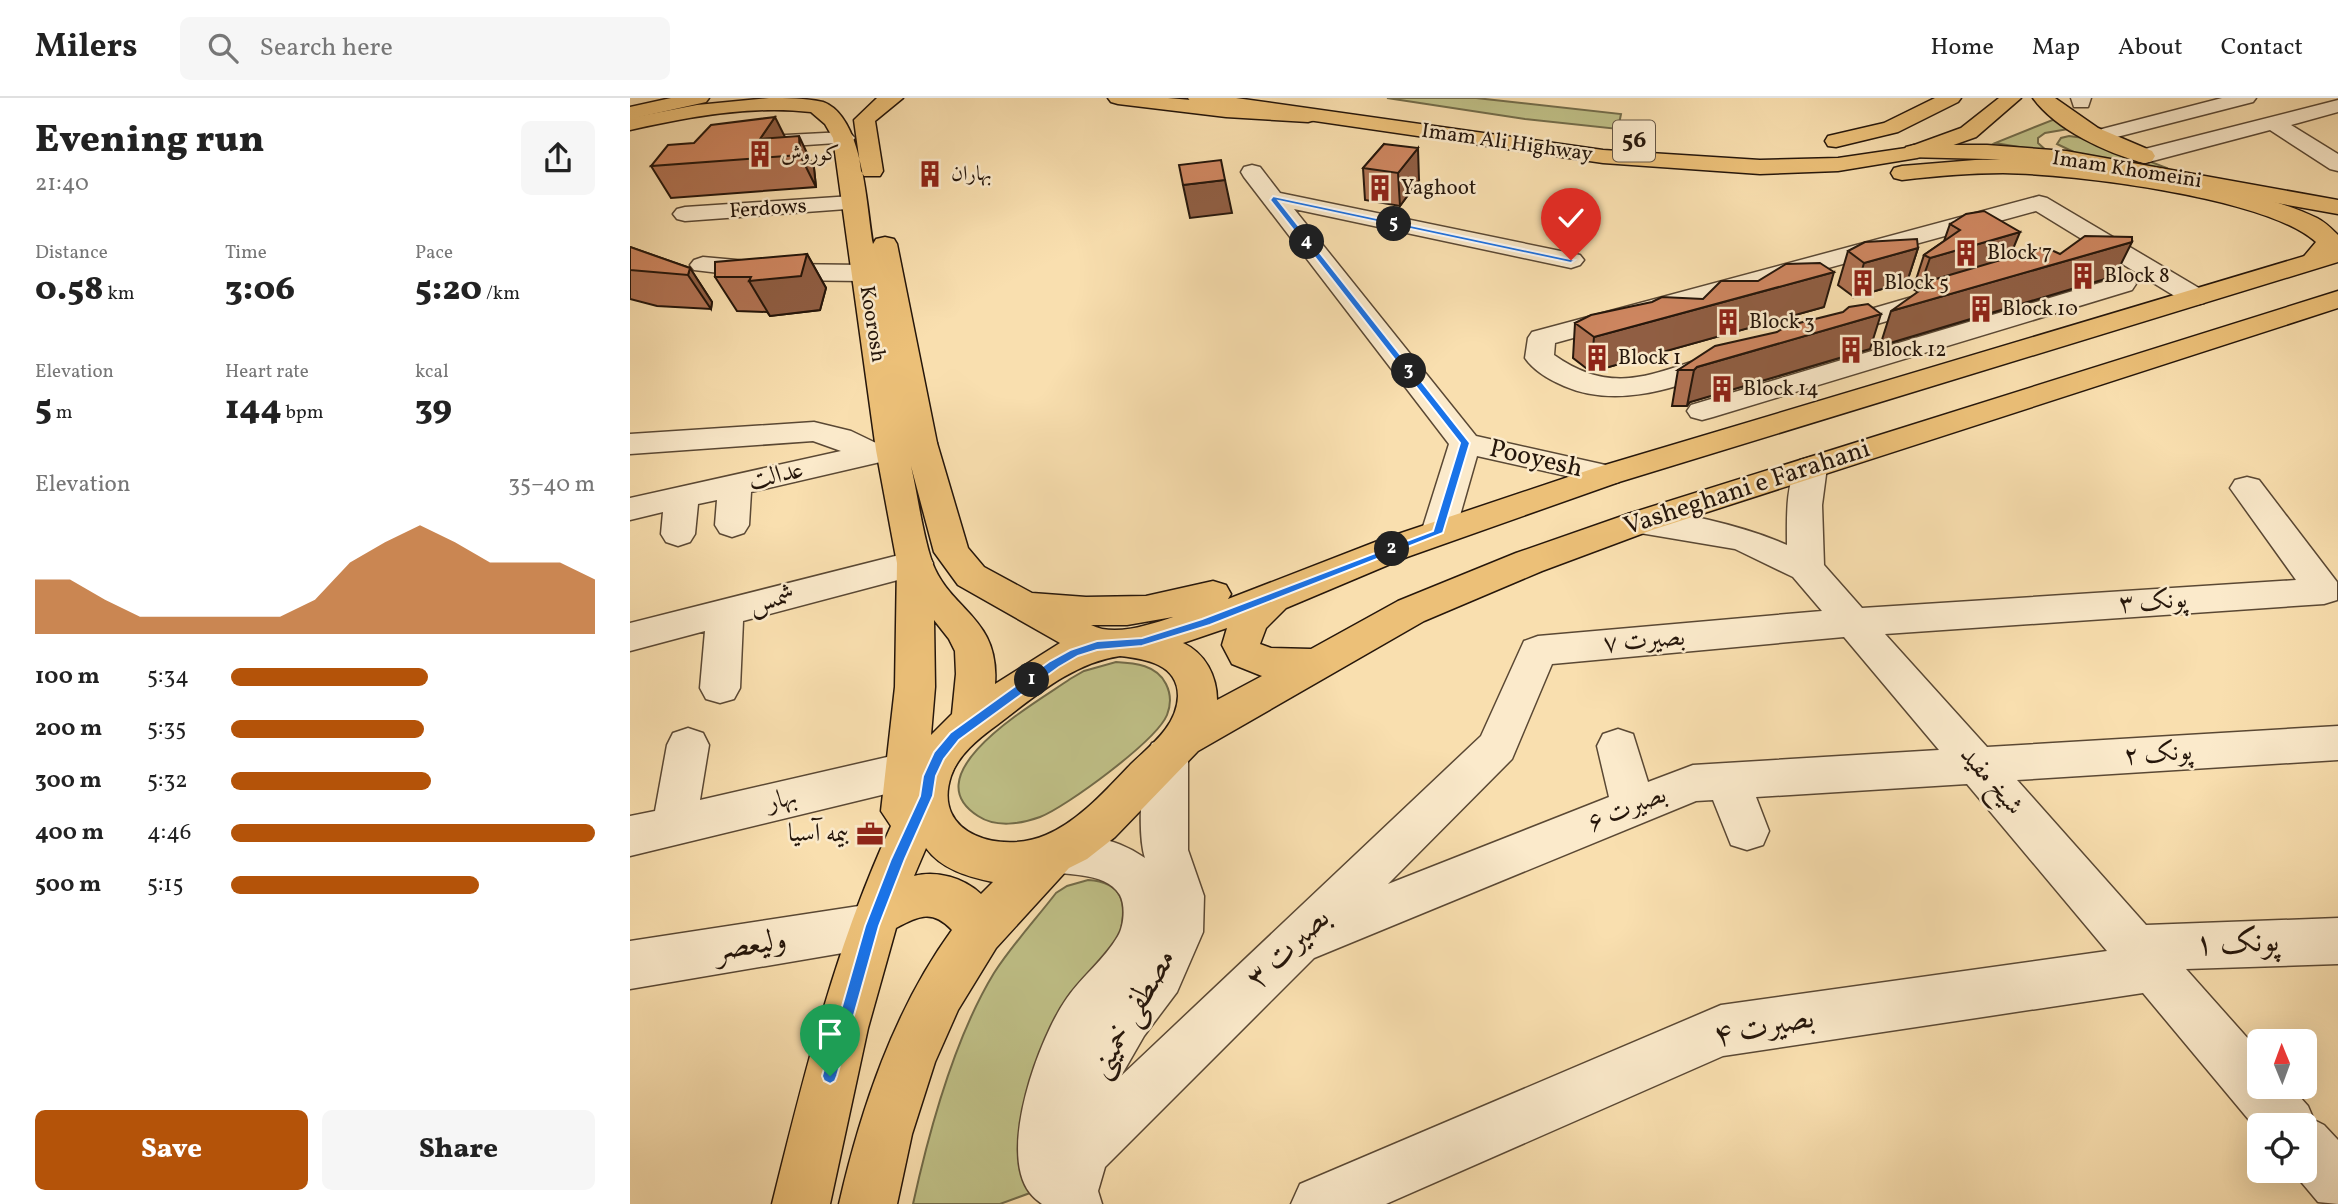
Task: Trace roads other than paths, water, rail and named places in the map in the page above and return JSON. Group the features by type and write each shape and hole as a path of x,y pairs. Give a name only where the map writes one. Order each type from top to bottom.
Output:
{"main road":[{"path":"630,113 699,98"},
{"path":"630,124 710,106 770,100 818,107 848,127 893,98"},
{"path":"1118,98 1227,111 1312,107"},
{"name":"Imam Ali Highway","path":"1198,98 1312,107 1385,109 1667,144 1778,147 1826,143 1869,135 1909,121 1951,98"},
{"name":"Imam Ali Highway","path":"1312,107 1366,124 1632,160 1688,166 1768,167 1856,161 1914,152 1946,142 1984,124 2011,98"},
{"name":"Imam Khomeini","path":"2043,98 2073,124 2102,134 2145,156 2197,172 2338,197"},
{"path":"1366,124 1384,118 1387,113 1385,109"},
{"path":"1427,133 1421,126 1422,122 1444,117"},
{"name":"Koorosh","path":"848,127 852,203 915,562 931,591 965,632 974,651 976,674 972,721"},
{"name":"Koorosh","path":"848,127 895,449 952,552 971,576 1097,645"},
{"path":"2066,158 2049,147 2046,141 2053,135 2102,134"},
{"name":"Imam Khomeini","path":"1914,152 1987,152 2066,158 2338,207"},
{"path":"1632,160 1700,173 1791,176 2016,167 2134,181 2232,199 2305,221 2326,234 2329,240 2325,258"},
{"name":"Vasheghani e Farahani","path":"1395,548 1607,475 2325,258"},
{"name":"Vasheghani e Farahani","path":"1175,747 1312,664 1411,611 1529,562 1640,522 2338,299"},
{"path":"1007,597 1066,610 1116,614 1150,610 1395,548"},
{"path":"801,1204 830,1076 875,920 898,859 923,777 954,736 1055,664 1097,645 1142,642 1274,598 1395,548"},
{"path":"915,562 915,687 923,777 930,816 940,836 961,855 983,862 1008,863 1053,854"},
{"path":"1274,598 1243,628 1240,639 1242,648 1248,657 1257,662 1289,666 1312,664"},
{"path":"868,1204 888,1116 939,999 980,931 1053,854 1089,832 1175,747 1194,720 1199,702 1198,684 1191,668 1179,656 1162,647 1142,642"},
{"path":"875,920 909,899 940,896 964,906 980,931"}],"street":[{"path":"2102,134 2246,98"},
{"path":"2139,102 2226,135"},
{"path":"2145,156 2338,106"},
{"path":"2283,121 2326,130"},
{"path":"2283,121 2338,164"},
{"path":"733,146 848,127"},
{"name":"Pooyesh","path":"1252,172 1465,443 1607,475"},
{"path":"1273,198 1571,260"},
{"name":"Ferdows","path":"685,214 852,203"},
{"path":"1759,351 1627,390 1586,386 1566,378 1539,358 1542,338 2039,203 2194,297"},
{"path":"2072,258 2111,246"},
{"path":"704,265 780,272 864,273"},
{"path":"1794,270 1907,350"},
{"path":"1702,411 2123,284"},
{"path":"1798,339 1968,289"},
{"path":"630,444 814,431 895,449"},
{"name":"Pooyesh","path":"1438,533 1465,443"},
{"name":"عدالت","path":"630,509 895,449"},
{"path":"1807,568 1804,516 1811,467"},
{"path":"732,525 736,485"},
{"name":"پونک ۳","path":"1853,622 2324,591 2247,488"},
{"path":"678,534 682,497"},
{"name":"شیخ مفید","path":"1640,522 1744,539 1807,568 2279,1113"},
{"name":"شمس","path":"630,637 915,562"},
{"path":"720,688 725,612"},
{"name":"بصیرت ۷","path":"1497,747 1538,651 1853,622"},
{"name":"پونک ۲","path":"1978,765 2338,743"},
{"path":"674,826 688,745"},
{"path":"1618,746 1633,806"},
{"name":"مصطفی خمینی","path":"1053,854 1101,859 1117,864 1139,883 1146,897 1148,913 1146,930 1139,947 1080,1023 1056,1076 1046,1140 1049,1173 1075,1182 1084,1113 1097,1067 1126,1018 1160,975 1178,932 1181,896 1166,850 1164,834 1175,747"},
{"name":"بصیرت ۳","path":"1075,1182 1296,943 1497,747"},
{"name":"بصیرت ۶","path":"1296,943 1693,783 1978,765"},
{"name":"بهار","path":"630,836 923,777"},
{"path":"1728,781 1747,831"},
{"name":"ولیعصر","path":"630,965 875,920"},
{"name":"پونک ۱","path":"2144,958 2338,941"},
{"name":"بصیرت ۴","path":"1320,1204 1721,1031 2144,958"},
{"path":"2317,1158 2338,1182"}],"place":[{"name":"کوروش","path":"760,154"},
{"name":"بهاران","path":"930,174"},
{"name":"Yaghoot","path":"1380,188"},
{"name":"Block 7","path":"1966,253"},
{"name":"Block 8","path":"2083,276"},
{"name":"Block 5","path":"1863,283"},
{"name":"Block 10","path":"1981,309"},
{"name":"Block 3","path":"1728,322"},
{"name":"Block 12","path":"1851,350"},
{"name":"Block 1","path":"1597,358"},
{"name":"Block 14","path":"1722,389"},
{"name":"بیمه آسیا","path":"870,834"}]}
